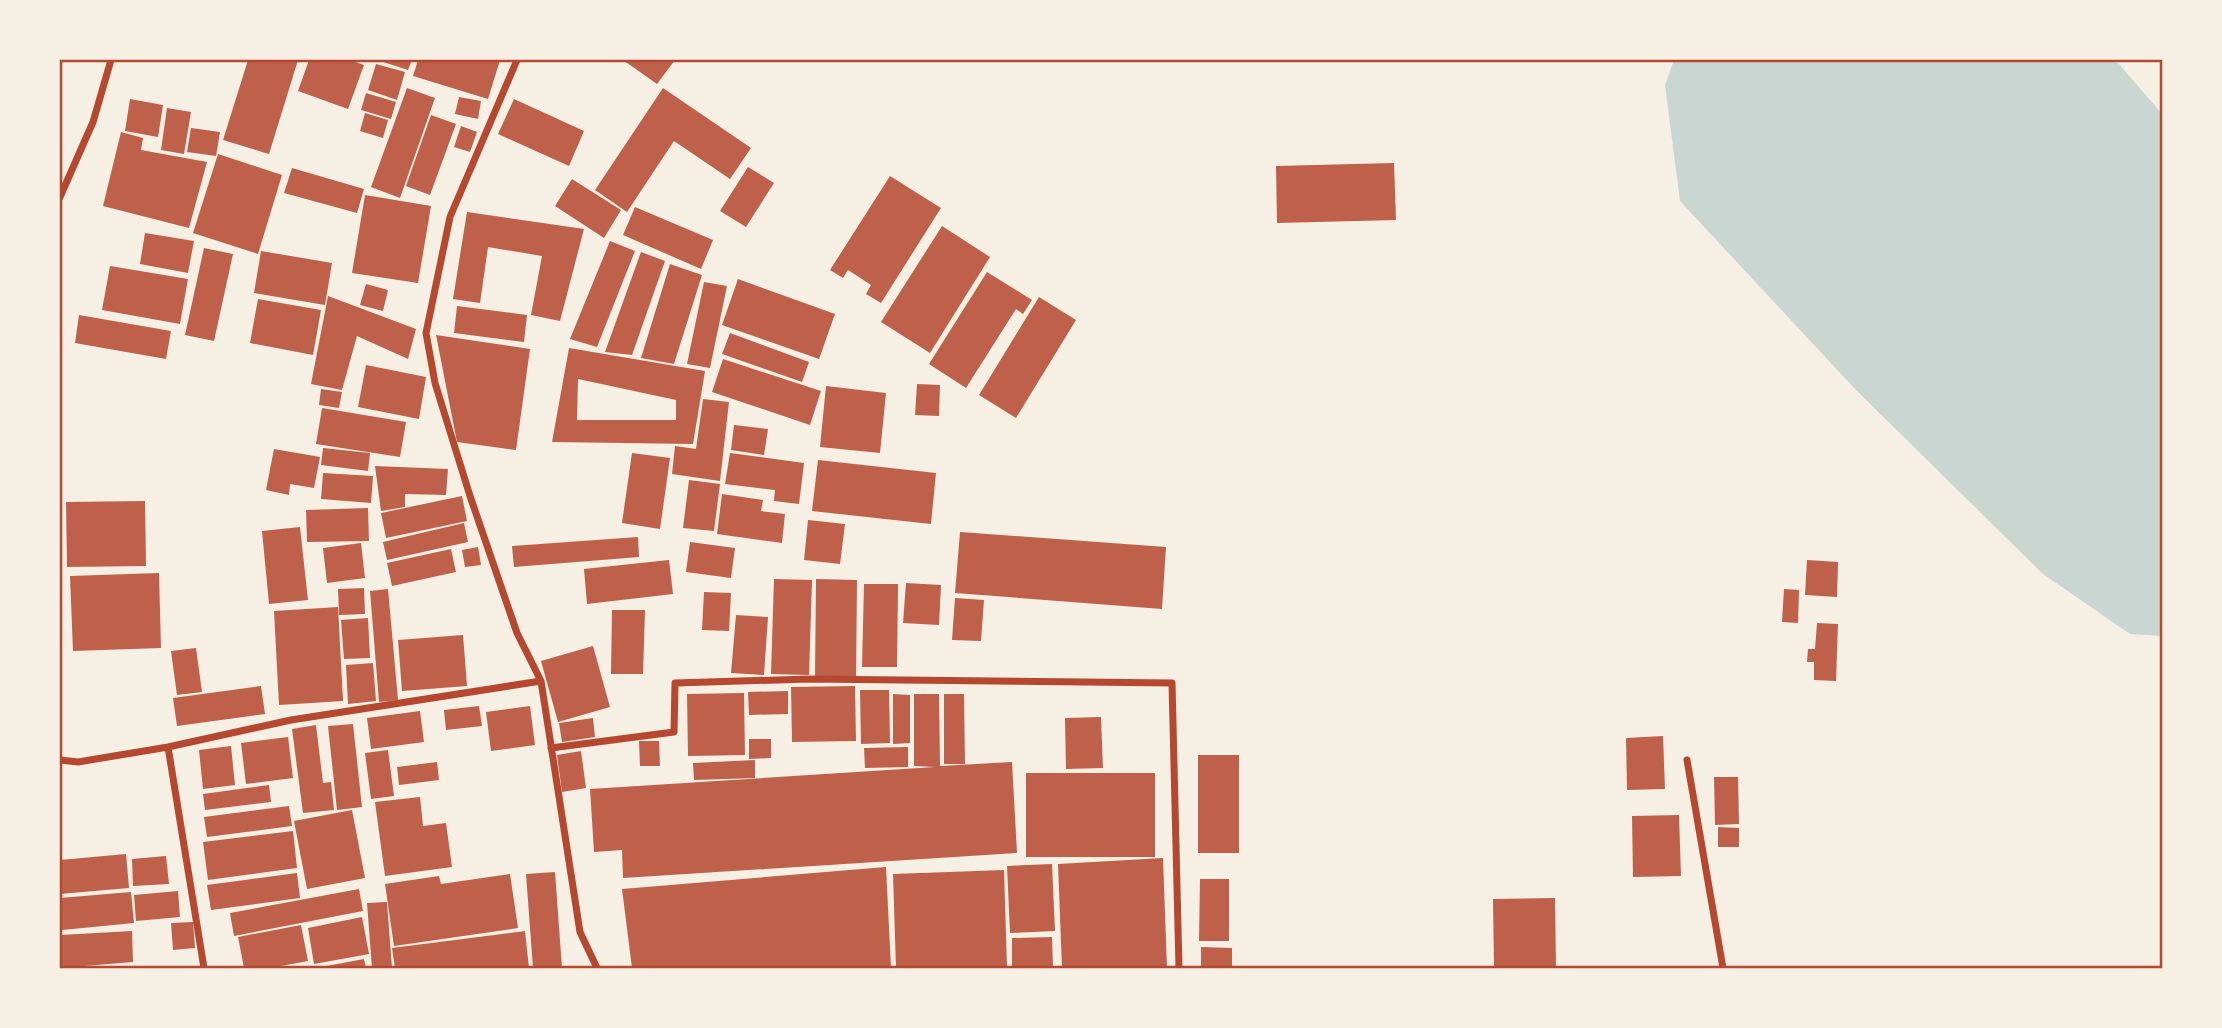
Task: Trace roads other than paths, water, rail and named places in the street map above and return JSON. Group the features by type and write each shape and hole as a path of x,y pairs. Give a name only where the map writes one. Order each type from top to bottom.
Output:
{"street":[{"path":"60,197 93,122 111,60"},
{"path":"517,60 450,217 426,333 435,383 470,496 517,633 541,681 580,932 597,968"},
{"path":"551,748 674,732 675,683 809,680 1172,683 1179,968"},
{"path":"60,760 78,762 168,747 291,719 541,681"},
{"path":"168,747 204,968"},
{"path":"1687,760 1723,968"}]}
